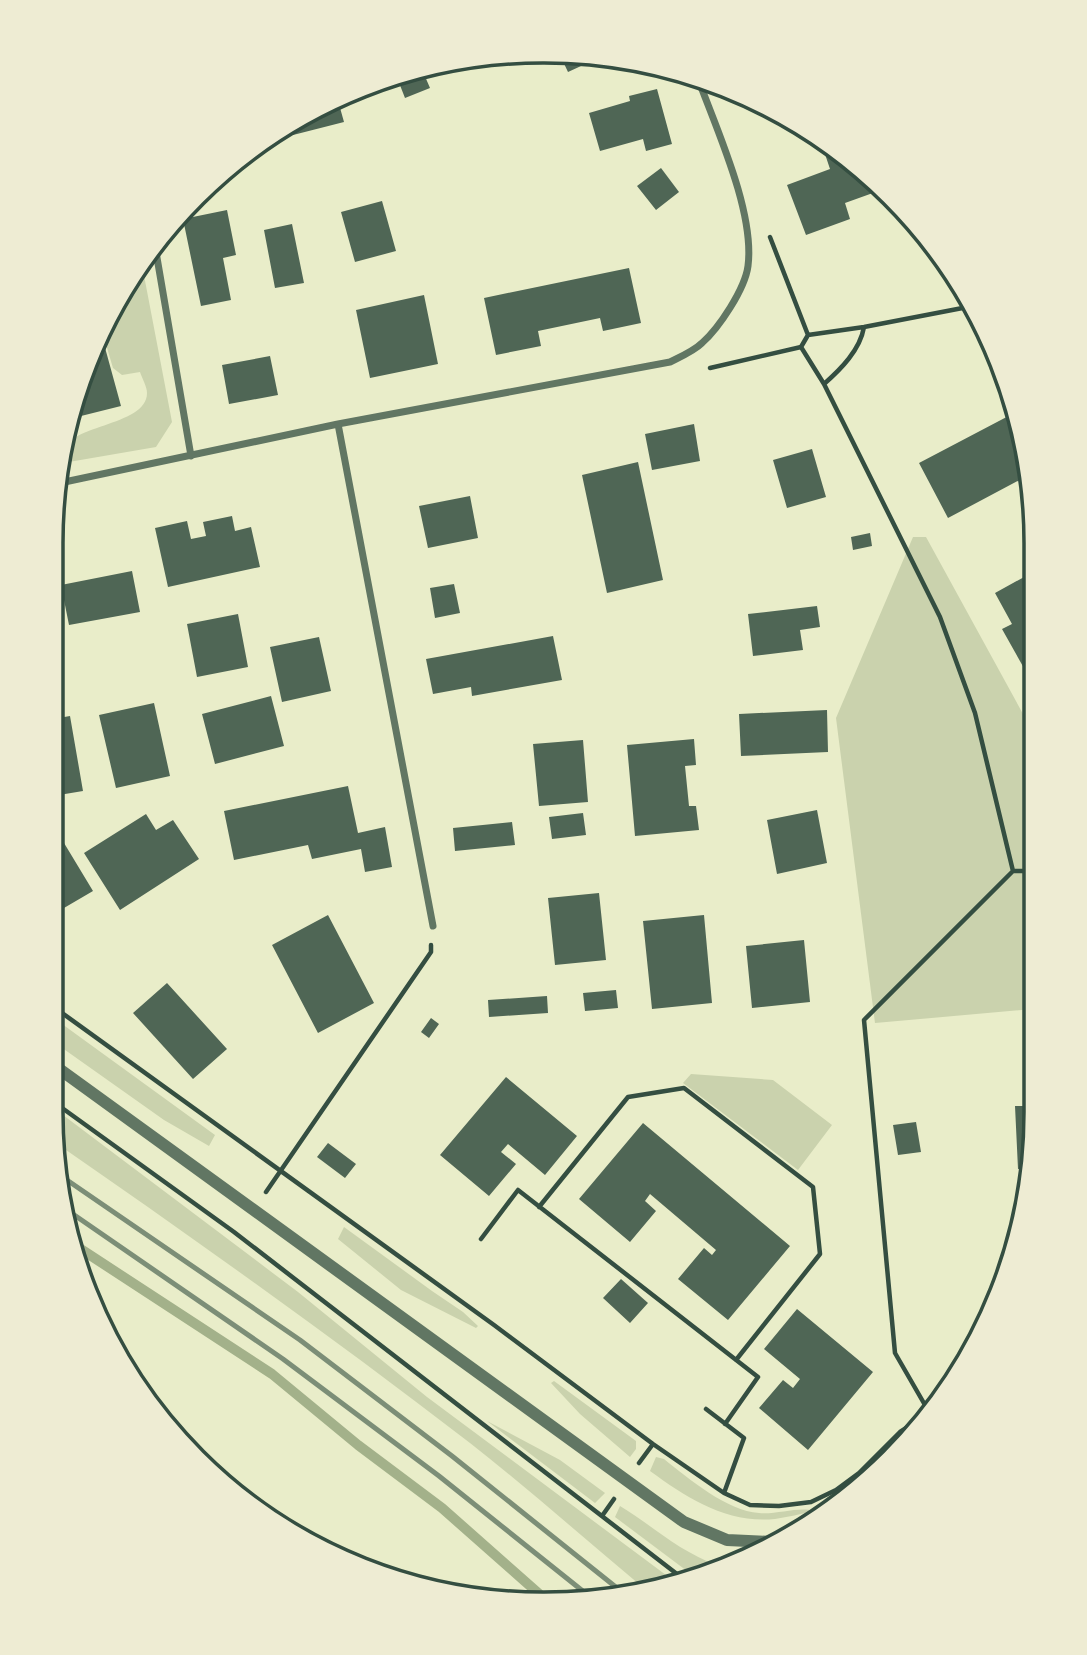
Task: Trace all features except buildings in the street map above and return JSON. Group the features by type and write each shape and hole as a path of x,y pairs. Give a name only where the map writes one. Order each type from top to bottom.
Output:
{"street":[{"path":"67,482 338,424 670,362 701,345 727,314 748,269 749,233 702,91"},
{"path":"157,258 191,456"},
{"path":"338,424 433,926"},
{"path":"63,1072 684,1522 727,1540 757,1541"}],"path":[{"path":"749,233 768,231 808,335"},
{"path":"808,335 963,308"},
{"path":"824,384 861,342 864,327"},
{"path":"710,368 800,348 808,335"},
{"path":"800,348 824,384 940,617 975,713 1013,871"},
{"path":"924,1405 895,1353 864,1020 1013,871 1024,871"},
{"path":"281,1172 431,952 433,926"},
{"path":"63,1014 724,1493 750,1505 779,1506 811,1502 836,1490 859,1473 903,1430"},
{"path":"539,1207 628,1097 684,1088 813,1187 820,1254 736,1360"},
{"path":"63,1109 234,1232 676,1573"},
{"path":"481,1239 518,1190 758,1377 725,1423"},
{"path":"706,1409 744,1438 724,1493"}],"green space":[{"path":"144,277 172,422 156,447 70,462 75,438 132,414 143,405 147,393 140,372 122,375 113,368 106,346 127,303"},
{"path":"913,537 926,537 1024,716 1024,1010 875,1023 836,718"},
{"path":"63,1025 215,1135 209,1146 164,1120 63,1048"},
{"path":"691,1074 773,1080 832,1125 798,1170 683,1083"},
{"path":"63,1115 298,1292 427,1397 667,1576 638,1583 470,1443 161,1216 65,1149"},
{"path":"344,1227 463,1312 478,1326 476,1328 401,1290 338,1239"},
{"path":"554,1381 636,1441 636,1449 630,1457 580,1414 551,1383"},
{"path":"487,1421 560,1460 605,1493 595,1503"},
{"path":"656,1457 664,1459 721,1500 747,1511 765,1513 811,1511 775,1519 740,1517 708,1507 678,1491 650,1471"},
{"path":"620,1506 679,1546 709,1562 686,1570 615,1517"}],"waterway":[{"path":"84,1251 272,1374 358,1445 442,1508 537,1592"}],"railway":[{"path":"68,1181 300,1340 452,1456 615,1587"},
{"path":"74,1215 283,1359 439,1476 582,1590"}]}
